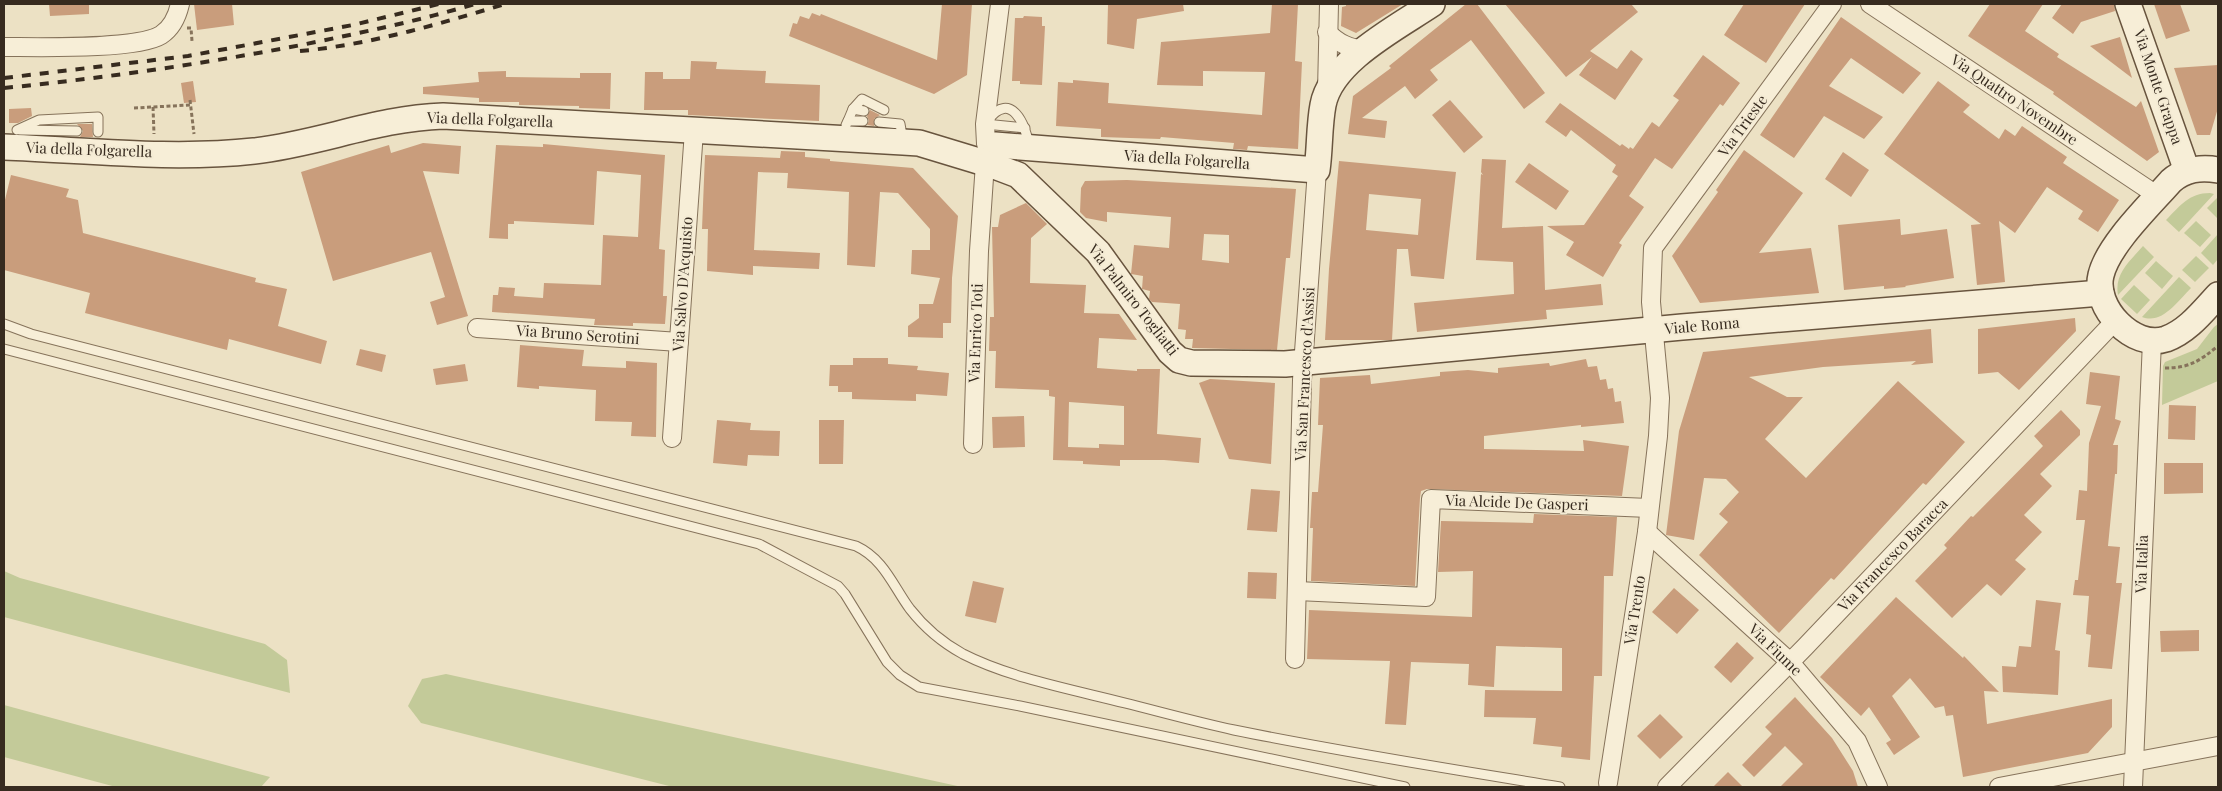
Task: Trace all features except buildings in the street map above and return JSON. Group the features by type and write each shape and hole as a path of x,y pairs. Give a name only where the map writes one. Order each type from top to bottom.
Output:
{"street":[{"path":"4,47 142,42 162,35 172,25 180,4"},
{"name":"Via Enrico Toti","path":"973,444 980,222 988,148 990,89 1000,4"},
{"name":"Via San Francesco d'Assisi","path":"1327,92 1329,4"},
{"name":"Via San Francesco d'Assisi","path":"1295,658 1304,362 1323,106 1327,92 1335,78 1365,50 1432,4"},
{"name":"Via Trieste","path":"1653,248 1832,4"},
{"name":"Via Quattro Novembre","path":"1870,4 2158,196"},
{"name":"Via Monte Grappa","path":"2128,4 2186,171"},
{"path":"1327,32 1337,42 1350,48 1365,50"},
{"name":"Via della Folgarella","path":"8,141 100,140 172,154 252,151 288,145 398,120 443,116 694,131 843,130 904,132 988,148 1027,142 1057,151 1317,170"},
{"name":"Via Salvo D'Acquisto","path":"672,438 694,131"},
{"path":"1018,175 1017,162 1027,142"},
{"path":"988,148 1018,175"},
{"path":"2218,170 2206,168 2186,171 2176,177 2117,244 2106,260 2101,275 2101,293 2116,320 2137,336 2152,340 2166,339 2183,329 2198,317 2218,295"},
{"name":"Via Palmiro Togliatti","path":"1018,175 1098,252 1170,352 1179,360 1191,363 1304,362"},
{"name":"Via Trento","path":"1608,783 1647,532 1658,436 1660,398 1651,302 1653,248"},
{"name":"Viale Roma","path":"1304,362 1654,330 2101,293"},
{"name":"Via Francesco Baracca","path":"1667,787 1790,662 2116,320"},
{"name":"Via Bruno Serotini","path":"477,328 679,342"},
{"name":"Via Italia","path":"2134,787 2152,340"},
{"name":"Via Alcide De Gasperi","path":"1297,591 1426,597 1431,499 1649,508"},
{"name":"Via Fiume","path":"1647,532 1790,662 1857,741 1878,787"},
{"path":"1999,787 2218,746"}],"lane":[{"path":"843,130 853,109 862,99 884,110 880,111"},
{"path":"853,109 864,111"},
{"path":"988,148 996,111 1007,109 1016,113 1027,142"},
{"path":"8,141 40,120 98,117 100,140"},
{"path":"843,130 863,121"},
{"path":"879,122 904,132"},
{"path":"8,141 77,131"},
{"path":"4,324 31,334 856,546 869,552 879,562 912,611 930,630 963,654 1003,670 1056,686 1232,729 1358,754 1560,787"},
{"path":"4,349 759,544 795,565 828,580 842,590 887,662 900,675 919,687 1011,704 1405,787"}],"path":[{"path":"134,108 153,108 190,102 195,142"},
{"path":"153,108 154,139"},
{"path":"2150,369 2184,368 2205,357 2218,346"}],"green space":[{"path":"2214,194 2179,232 2166,220 2191,198 2196,195"},
{"path":"2218,197 2218,219 2207,208"},
{"path":"2196,221 2211,235 2200,247 2184,233"},
{"path":"2218,234 2218,259 2213,265 2201,253"},
{"path":"2143,246 2154,257 2118,295 2118,281 2124,268"},
{"path":"2196,256 2209,268 2195,282 2182,270"},
{"path":"2156,261 2173,276 2162,289 2145,273"},
{"path":"2179,277 2191,288 2163,315 2149,319 2142,317"},
{"path":"2134,285 2150,300 2137,314 2121,299"},
{"path":"2218,324 2218,381 2162,405 2163,366 2165,362 2197,349"},
{"path":"4,571 20,578 265,644 287,660 290,693 4,617"},
{"path":"446,674 962,787 673,787 421,723 408,706 422,679"},
{"path":"4,705 270,777 261,787 116,787 4,757"}],"railway":[{"path":"4,78 188,56 353,25 439,4"},
{"path":"4,88 153,70 264,52 389,26 475,4"},
{"path":"300,51 378,39 505,4"}]}
